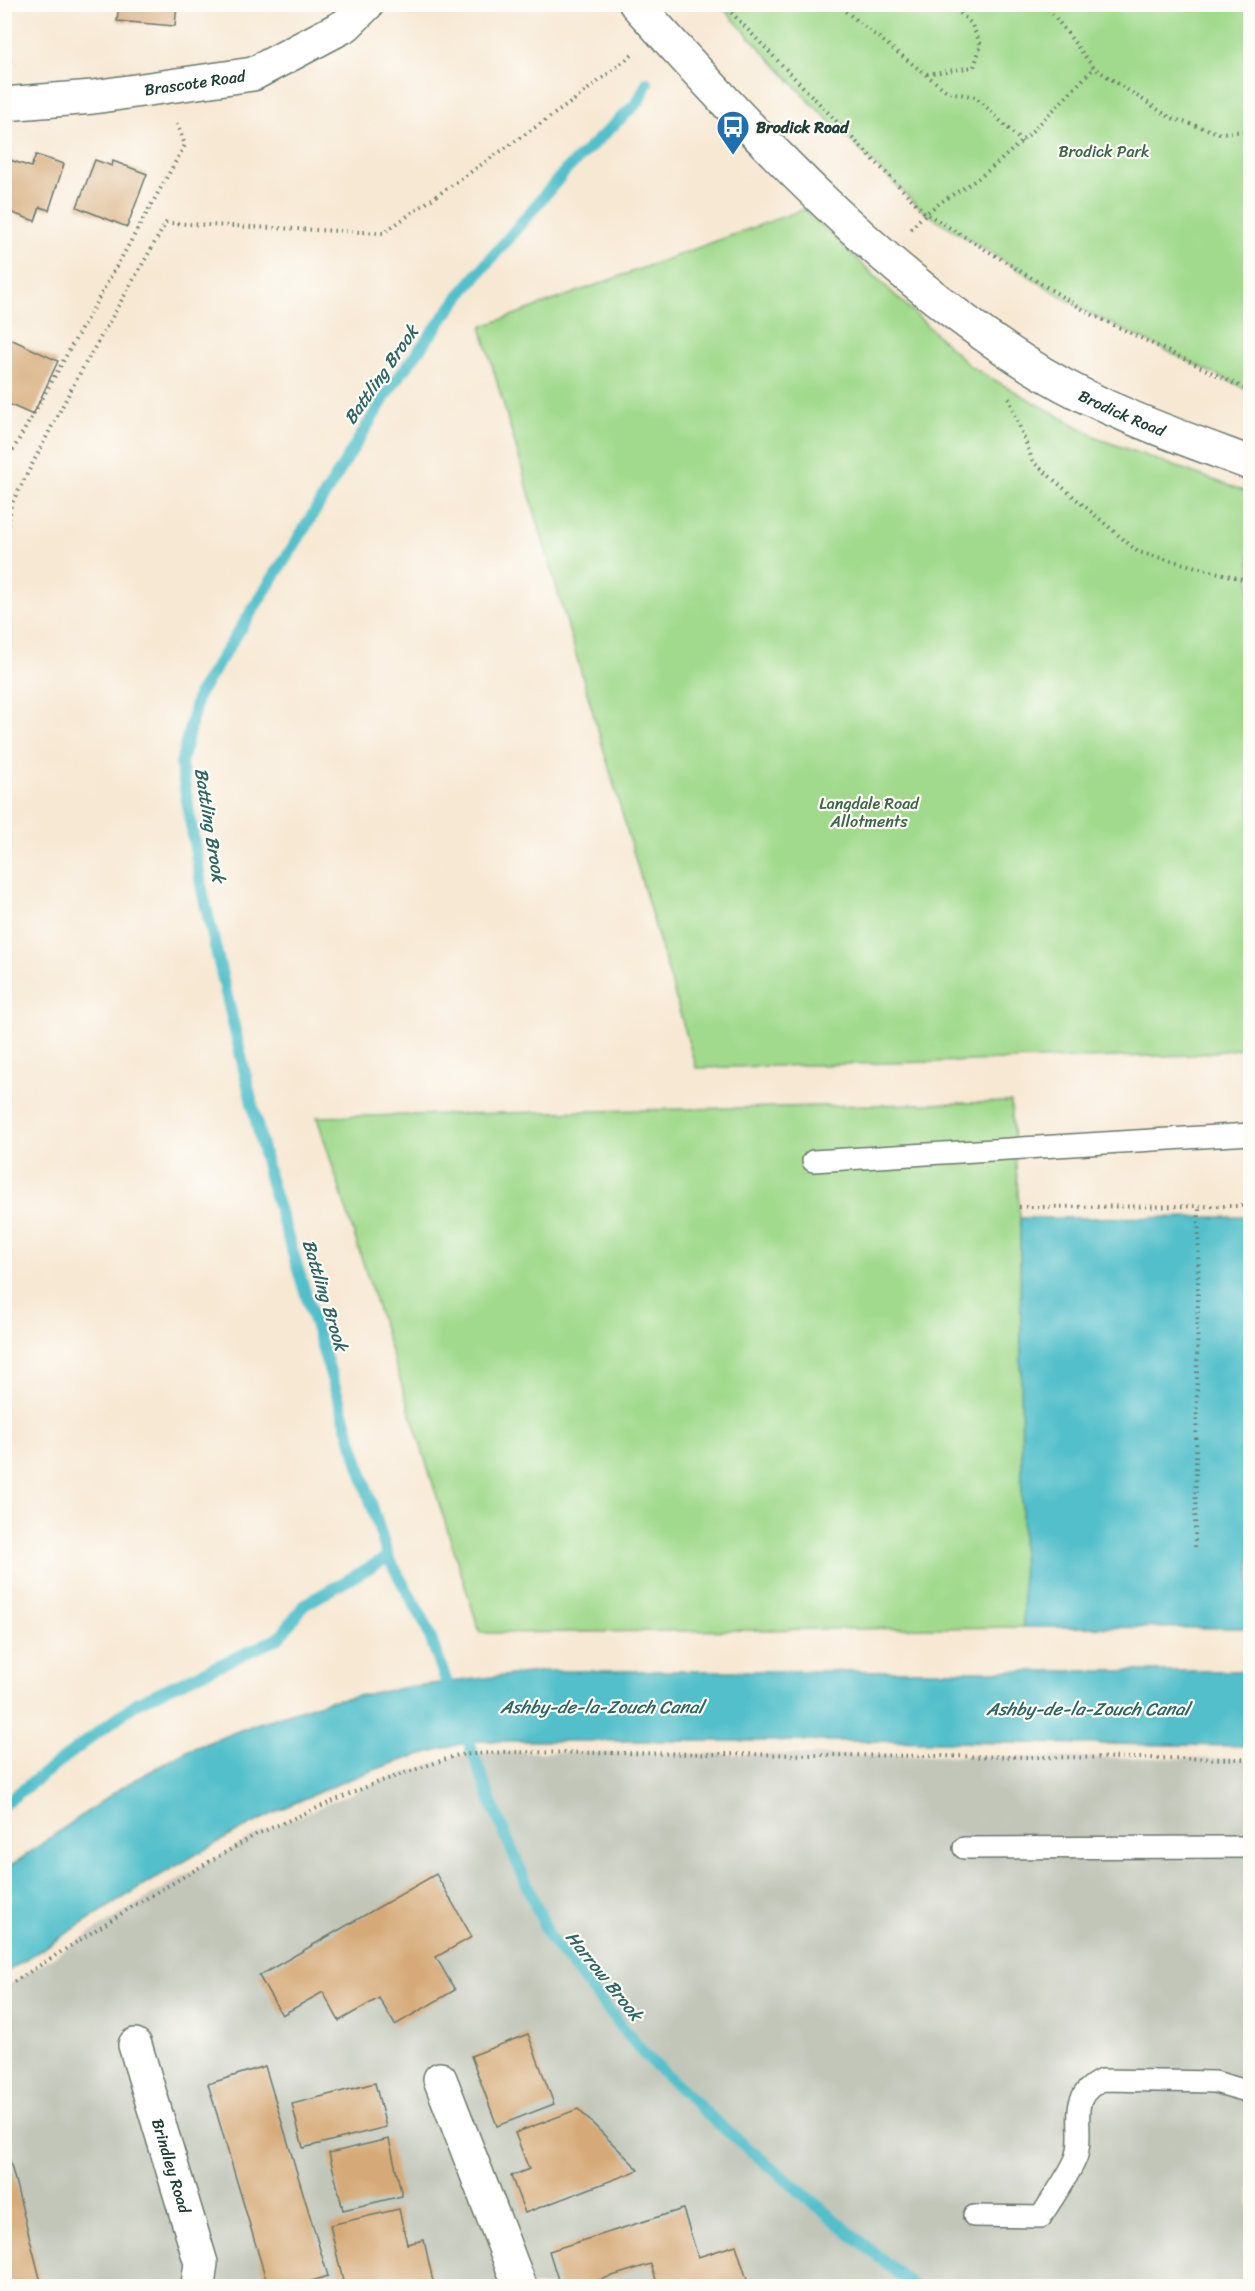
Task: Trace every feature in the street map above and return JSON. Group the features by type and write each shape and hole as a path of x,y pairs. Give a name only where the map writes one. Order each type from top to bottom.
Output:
{"street":[{"name":"Brascote Road","path":"4,104 93,97 253,74 346,25 367,4"},
{"name":"Brodick Road","path":"636,4 726,104 888,261 985,336 1044,374 1146,425 1251,463"},
{"name":"Brindley Road","path":"135,2045 201,2263 198,2286"},
{"path":"440,2079 520,2286"}],"lane":[{"path":"813,1161 1251,1134"},
{"path":"964,1848 1251,1847"},
{"path":"974,2216 1041,2217 1077,2155 1078,2106 1087,2087 1102,2080 1215,2082 1251,2092"}],"path":[{"path":"723,4 924,212 1089,313 1251,391"},
{"path":"836,4 948,92 976,97 1022,142"},
{"path":"926,75 974,67 981,45 971,23 950,4"},
{"path":"1045,4 1094,68 1171,118 1220,133 1251,131"},
{"path":"4,555 11,505 33,458 124,292 166,223 383,233 573,101 627,60 659,30"},
{"path":"888,261 924,212 982,176 1022,142 1094,68"},
{"path":"4,466 185,145 163,87"},
{"path":"1005,388 1033,462 1138,552 1251,581"},
{"path":"1195,1547 1199,1206"},
{"path":"1019,1207 1251,1206"},
{"path":"4,1988 135,1905 257,1834 373,1784 458,1755 505,1752 1251,1759"}],"shaded area":[{"path":"505,1752 1250,1759 1250,2286 5,2286 4,1988 135,1905 257,1834 373,1784 458,1755"}],"green space":[{"name":"Brodick Park","path":"720,5 1250,5 1250,391 1089,313 924,212 812,104"},
{"name":"Langdale Road Allotments","path":"804,209 971,367 1102,440 1250,493 1250,1047 1193,1055 696,1068 481,327"},
{"path":"1011,1102 1020,1218 1023,1627 480,1633 317,1117"}],"water":[{"path":"1250,1217 1250,1628 1023,1627 1020,1218"},
{"name":"Ashby-de-la-Zouch Canal","path":"547,1671 1250,1671 1250,1746 871,1741 475,1741 412,1757 351,1779 290,1805 172,1869 5,1973 5,1870 122,1787 189,1750 256,1724 328,1701 414,1686"}],"building":[{"path":"119,4 177,4 175,26 117,21"},
{"path":"36,155 64,164 49,210 40,207 35,221 4,210 4,177 10,160 31,167"},
{"path":"95,160 112,166 113,161 147,174 127,227 77,207"},
{"path":"4,336 58,361 33,415 4,402"},
{"path":"436,1874 472,1937 436,1957 455,1990 395,2025 379,1998 339,2021 323,1992 282,2015 259,1976"},
{"path":"528,2034 554,2104 497,2126 471,2056"},
{"path":"265,2066 328,2276 295,2286 268,2286 208,2084"},
{"path":"375,2083 386,2127 303,2148 292,2104"},
{"path":"578,2109 639,2170 525,2213 511,2176 529,2169 515,2133"},
{"path":"389,2139 402,2196 343,2210 329,2153"},
{"path":"9,2157 42,2286 4,2286 4,2158"},
{"path":"399,2209 407,2244 424,2240 434,2286 344,2286 330,2225"},
{"path":"683,2209 698,2257 736,2245 749,2286 658,2286 651,2264 580,2286 560,2286 549,2251"}],"waterway":[{"name":"Battling Brook","path":"452,1697 425,1623 388,1557 270,1180 202,890 181,764 198,695 296,542 389,390 461,294 566,170 638,102 647,83"},
{"path":"4,1804 138,1702 279,1638 304,1605 388,1557"},
{"name":"Harrow Brook","path":"463,1727 492,1804 550,1938 643,2053 714,2120 914,2286"}],"place":[{"name":"Brodick Road","path":"733,156"}]}
